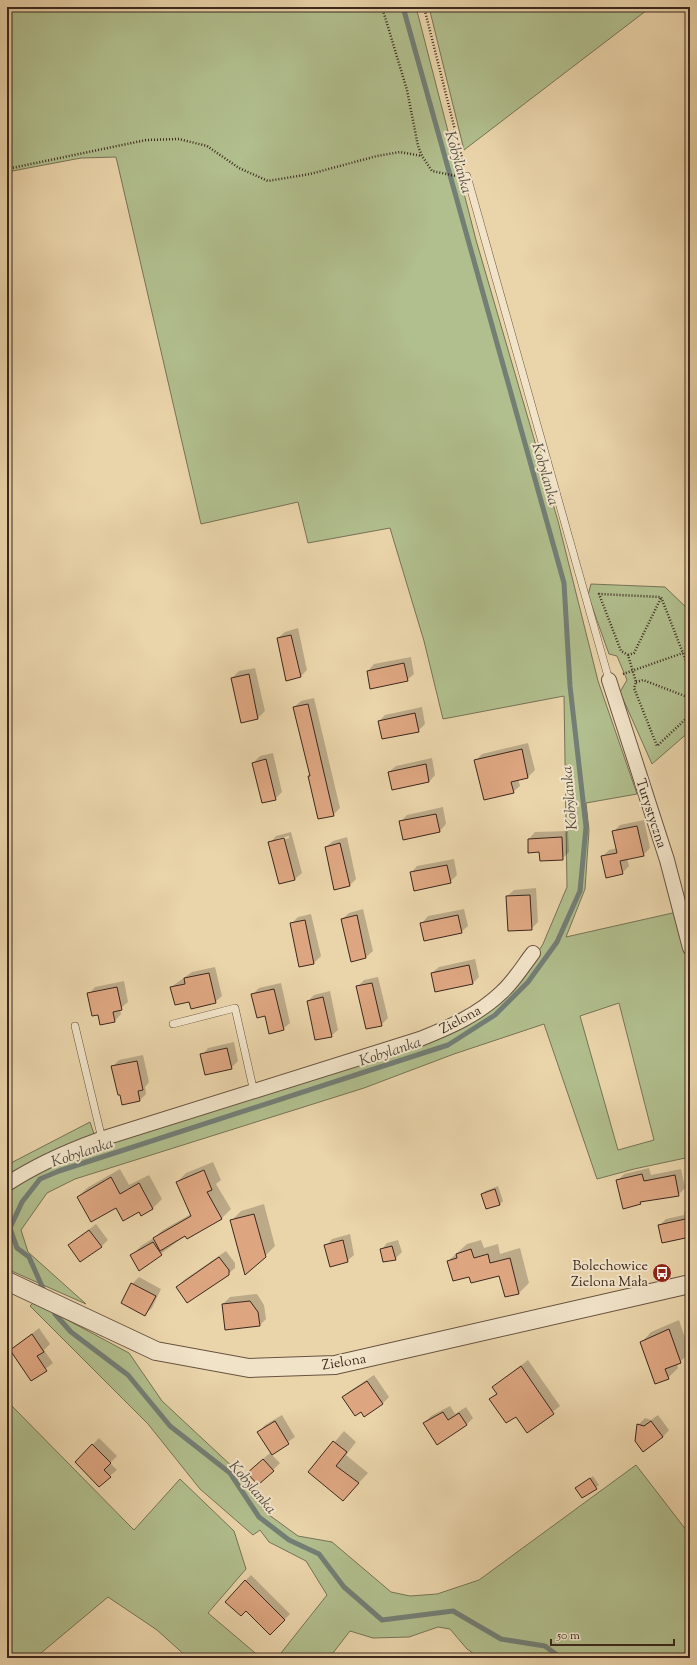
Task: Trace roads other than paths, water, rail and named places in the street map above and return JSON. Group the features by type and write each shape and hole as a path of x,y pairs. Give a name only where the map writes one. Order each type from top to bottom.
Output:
{"street":[{"name":"Turystyczna","path":"610,680 667,860 690,948"},
{"name":"Zielona","path":"7,1184 37,1165 57,1155 102,1139 420,1039 453,1026 481,1010 503,991 533,953"},
{"name":"Zielona","path":"7,1280 156,1351 249,1368 334,1365 690,1284"}],"lane":[{"path":"464,176 610,680"},
{"path":"172,1024 235,1008 254,1092"},
{"path":"75,1026 102,1139"}],"waterway":[{"name":"Kobylanka","path":"45,1293 29,1257 17,1248 10,1228 22,1202 40,1179 59,1171 448,1045 495,1015 528,982 557,942 580,891 586,827 570,686 564,583 403,7"},
{"name":"Kobylanka","path":"52,1308 55,1314 71,1332 128,1375 170,1426 230,1473 259,1517 289,1540 319,1554 344,1587 382,1620 453,1611 501,1639 545,1646 561,1658"}],"place":[{"name":"Bolechowice Zielona Mała","path":"662,1273"}]}
